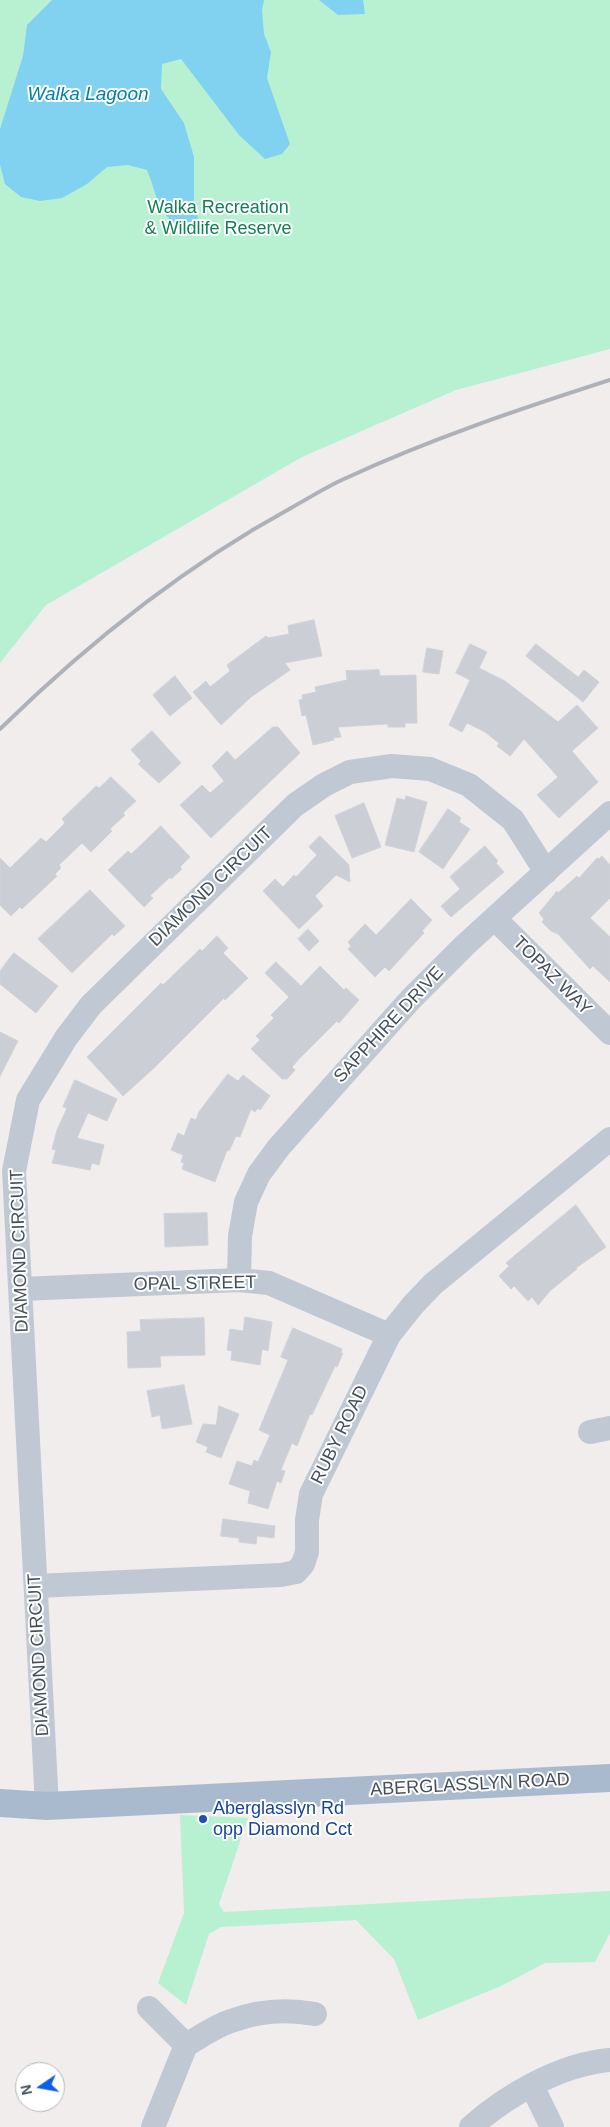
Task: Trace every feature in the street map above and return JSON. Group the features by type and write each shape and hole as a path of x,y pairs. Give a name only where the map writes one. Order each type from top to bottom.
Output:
{"main road":[{"name":"ABERGLASSLYN ROAD","path":"0,1803 47,1806 610,1778"}],"street":[{"name":"DIAMOND CIRCUIT","path":"47,1806 14,1171 28,1100 66,1038 91,1005 295,805 324,785 350,772 392,766 430,769 469,785 513,820 546,872"},
{"name":"SAPPHIRE DRIVE","path":"239,1280 240,1236 246,1202 259,1174 279,1146 410,1000 465,945 610,813"},
{"name":"TOPAZ WAY","path":"495,919 610,1033"},
{"name":"RUBY ROAD","path":"36,1586 192,1580 281,1575 296,1572 303,1564 306,1552 307,1520 311,1494 389,1335 434,1284 610,1139"},
{"name":"OPAL STREET","path":"21,1289 239,1280 269,1284 389,1335"},
{"path":"150,2008 186,2045"},
{"path":"153,2127 186,2045 230,2021 254,2015 298,2011 315,2014"},
{"path":"471,2127 485,2114 563,2070 610,2060"},
{"path":"532,2086 552,2127"}],"green space":[{"name":"Walka Recreation & Wildlife Reserve","path":"0,0 610,0 610,349 456,390 302,457 46,605 0,663"},
{"path":"180,1815 248,1818 219,1904 224,1912 610,1891 610,1933 595,1962 545,1963 501,1986 418,2020 394,1959 356,1920 221,1927 209,1934 186,2005 158,1983 184,1913"}],"water":[{"name":"Walka Lagoon","path":"52,0 264,0 262,10 264,34 271,52 267,78 290,144 282,154 265,159 239,135 181,59 162,64 161,89 184,123 194,157 194,200 198,217 194,231 182,227 166,216 147,170 128,165 107,167 87,184 62,198 40,201 21,197 5,184 0,165 0,129 23,56 27,25"},
{"path":"319,0 363,0 365,14 338,15"}],"building":[{"path":"314,620 322,656 285,663 290,670 251,697 221,725 193,692 206,681 210,687 230,671 227,665 266,636 268,638 289,634 288,626"},
{"path":"470,644 487,652 479,668 505,681 558,722 577,705 598,728 572,751 598,782 559,818 537,795 558,777 524,739 510,756 497,746 499,743 485,732 467,723 462,732 449,725 470,680 456,673"},
{"path":"536,644 578,677 584,670 599,682 583,702 526,656"},
{"path":"427,648 443,651 439,674 423,672"},
{"path":"379,670 380,676 416,675 417,723 405,723 405,727 388,727 388,724 338,727 341,737 313,745 306,715 302,716 299,700 303,699 302,695 316,692 315,687 347,680 346,671"},
{"path":"175,676 192,698 170,716 153,695"},
{"path":"273,727 278,727 300,753 211,838 180,805 202,785 210,793 224,781 212,766 227,751 235,760"},
{"path":"152,731 181,763 159,783 138,764 141,761 131,750"},
{"path":"111,777 136,801 110,829 112,831 91,852 82,843 59,865 61,868 55,874 57,876 22,909 20,907 11,916 0,905 0,858 10,868 41,838 46,842 65,823 62,819 96,786 99,788"},
{"path":"406,796 427,802 414,852 385,845 397,798 405,800"},
{"path":"364,803 381,847 352,858 335,816"},
{"path":"448,809 461,818 459,822 470,829 443,869 419,852"},
{"path":"161,826 190,857 180,867 182,869 171,879 170,877 150,896 153,898 144,907 108,870 128,851 131,854"},
{"path":"320,836 349,865 350,882 336,875 315,896 323,906 299,929 263,891 275,879 283,887 294,875 296,877 317,855 309,847"},
{"path":"485,846 498,861 496,863 504,872 451,917 441,906 460,889 450,877"},
{"path":"602,856 610,865 610,898 590,918 610,937 610,982 593,966 590,969 558,934 551,931 542,922 544,919 539,913 557,891 558,893 577,876 579,878 597,858 599,859"},
{"path":"90,890 125,926 114,936 112,934 72,973 38,939"},
{"path":"411,899 432,920 422,931 424,933 389,971 385,967 375,977 348,949 351,946 348,942 365,924 376,935"},
{"path":"308,929 319,941 309,951 298,939"},
{"path":"217,936 228,948 223,953 248,978 225,1000 224,998 123,1096 87,1057 161,983 163,985 200,949 202,951"},
{"path":"14,953 58,986 36,1013 0,984 0,971"},
{"path":"276,962 301,986 320,966 344,990 346,988 359,1000 339,1023 337,1021 301,1057 292,1067 295,1070 287,1079 282,1079 251,1049 260,1040 256,1036 274,1018 271,1015 289,997 265,973"},
{"path":"0,1032 18,1041 0,1076"},
{"path":"228,1074 238,1081 243,1075 270,1096 260,1110 258,1108 255,1112 251,1109 240,1137 236,1136 229,1151 227,1150 215,1182 182,1169 184,1163 181,1162 183,1155 171,1150 178,1133 184,1136 191,1118 196,1120 199,1112"},
{"path":"75,1080 117,1099 107,1121 88,1113 77,1138 104,1145 99,1165 92,1163 90,1170 52,1163 56,1150 52,1149 57,1130 67,1108 63,1107"},
{"path":"576,1205 606,1247 576,1268 551,1290 538,1305 532,1297 528,1301 514,1286 511,1289 499,1276 509,1266 506,1263"},
{"path":"207,1213 208,1245 165,1247 164,1214"},
{"path":"245,1317 272,1322 268,1351 262,1349 260,1365 231,1360 232,1351 227,1350 230,1329 243,1331"},
{"path":"204,1318 205,1355 160,1356 161,1367 128,1368 127,1332 141,1331 140,1320"},
{"path":"293,1328 342,1349 341,1353 343,1353 312,1415 310,1414 297,1446 292,1443 281,1470 285,1471 281,1483 277,1481 268,1509 248,1503 250,1491 229,1484 237,1461 252,1466 254,1460 258,1462 270,1435 259,1430 288,1360 281,1357"},
{"path":"184,1385 192,1424 162,1429 160,1415 152,1417 147,1391"},
{"path":"219,1406 239,1414 221,1458 206,1452 208,1447 196,1442 203,1424 216,1425"},
{"path":"223,1519 275,1526 274,1538 257,1536 256,1544 239,1542 239,1538 221,1536"}],"railway":[{"path":"0,729 67,666 138,608 212,555 251,531 337,482 376,464 442,438 610,380"}],"place":[{"name":"Aberglasslyn Rd opp Diamond Cct","path":"203,1819"}]}
